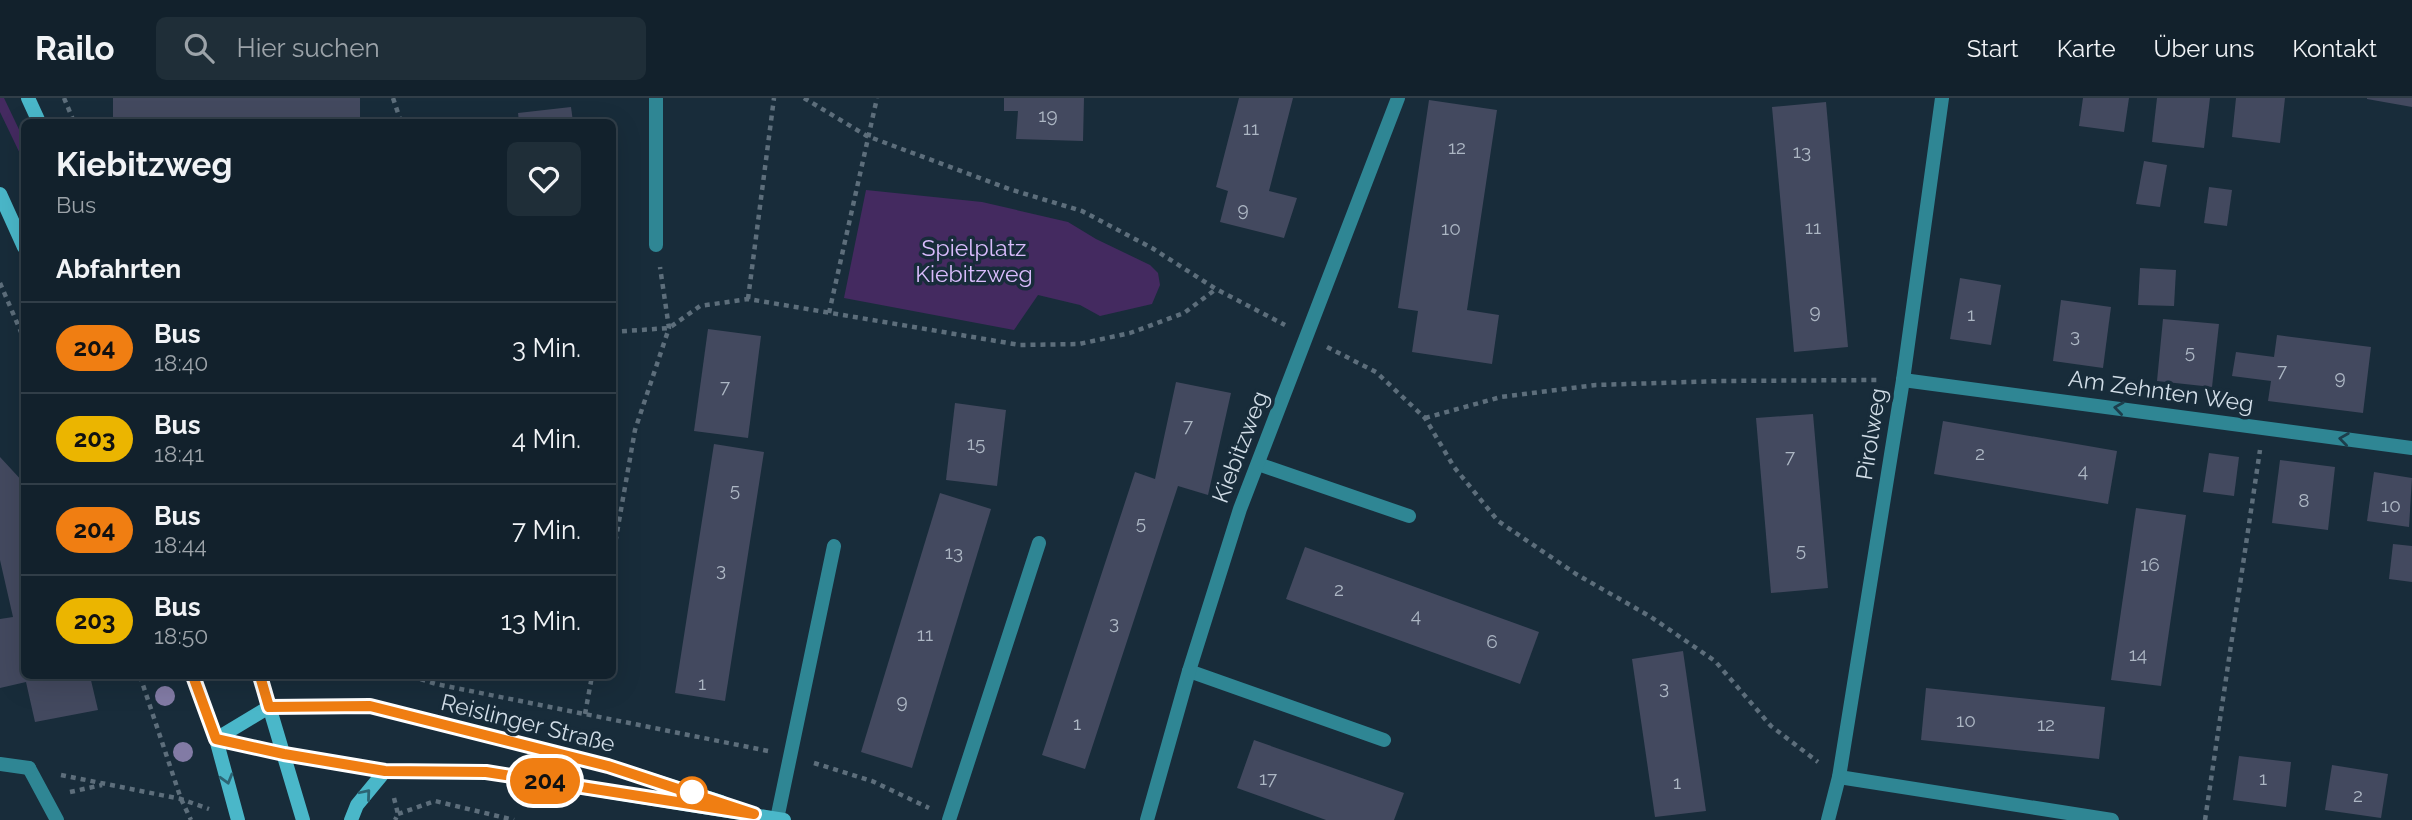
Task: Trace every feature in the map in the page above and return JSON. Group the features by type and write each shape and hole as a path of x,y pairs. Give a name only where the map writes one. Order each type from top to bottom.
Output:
{"street":[{"path":"28,98 38,119"},
{"path":"656,98 656,245"},
{"name":"Kiebitzweg","path":"1147,820 1189,671 1240,509 1398,98"},
{"name":"Pirolweg","path":"1828,820 1839,777 1903,380 1942,98"},
{"path":"1,197 21,240"},
{"name":"Am Zehnten Weg","path":"1903,380 2412,448"},
{"path":"1258,464 1409,516"},
{"path":"950,819 1039,543"},
{"path":"781,819 790,756 834,546"},
{"path":"1189,671 1384,740"},
{"path":"194,679 216,739 239,820"},
{"path":"261,679 303,820"},
{"name":"Reislinger Straße","path":"269,707 370,706 608,766 754,814"},
{"path":"216,739 269,707"},
{"name":"Reislinger Straße","path":"216,739 385,771 486,772 781,819"},
{"path":"0,764 29,768 57,820"},
{"path":"351,820 357,805 385,771"},
{"path":"1839,777 2112,820"}],"path":[{"path":"64,98 73,119"},
{"path":"393,98 400,119"},
{"path":"748,299 774,98"},
{"path":"804,98 867,136 1009,189 1082,211 1152,248 1216,289 1376,372 1426,418 1454,467 1498,521 1576,574 1651,617 1716,661 1771,726 1839,777"},
{"path":"829,313 877,98"},
{"path":"616,538 635,430 669,328 656,245"},
{"path":"0,283 21,333"},
{"path":"616,332 669,328 700,306 748,299 1020,345 1079,344 1130,332 1184,313 1216,289"},
{"path":"1426,418 1501,397 1596,386 1721,381 1903,380"},
{"path":"2205,820 2264,428"},
{"path":"141,679 181,799 191,820"},
{"path":"420,679 790,756 872,781 950,819"},
{"path":"585,714 591,679"},
{"path":"29,768 181,799"},
{"path":"396,820 398,814 435,802 513,820"}],"green space":[{"path":"0,98 4,98 21,134 21,156 0,112"},
{"name":"Spielplatz Kiebitzweg","path":"866,190 982,202 1068,222 1150,265 1158,273 1160,285 1152,304 1100,316 1080,305 1038,295 1014,330 844,298"}],"building":[{"path":"113,98 360,98 360,119 113,119"},
{"path":"1004,98 1084,98 1083,141 1016,139 1018,111 1004,111"},
{"path":"1239,98 1293,98 1269,191 1297,198 1284,238 1220,222 1228,191 1216,187"},
{"path":"2083,98 2129,98 2124,132 2079,126"},
{"path":"2157,98 2210,98 2204,148 2152,142"},
{"path":"2236,98 2285,98 2280,143 2232,137"},
{"path":"2412,98 2412,107 2367,99"},
{"path":"1429,100 1497,110 1467,310 1499,315 1492,364 1412,352 1418,311 1398,308"},
{"path":"1826,102 1848,347 1794,352 1772,107"},
{"path":"571,107 573,119 519,119 518,113"},
{"path":"2144,161 2167,165 2160,207 2136,204"},
{"path":"2209,187 2232,190 2227,226 2204,223"},
{"path":"2140,268 2176,270 2174,306 2138,305"},
{"path":"1960,278 2001,285 1991,345 1950,339"},
{"path":"2061,300 2111,307 2103,368 2053,361"},
{"path":"2163,319 2219,324 2212,387 2157,381"},
{"path":"708,329 761,336 748,438 694,431"},
{"path":"2277,335 2371,347 2363,413 2268,401 2271,381 2232,376 2236,352 2274,357"},
{"path":"1176,382 1231,393 1208,495 1178,486 1085,769 1042,755 1135,472 1155,479"},
{"path":"955,403 1006,410 997,486 946,480"},
{"path":"1813,414 1828,588 1771,593 1756,418"},
{"path":"1943,421 2117,451 2108,504 1934,474"},
{"path":"714,444 764,452 725,701 675,693"},
{"path":"2209,453 2239,457 2234,496 2203,492"},
{"path":"0,457 21,480 21,679 91,679 98,710 35,722 26,682 0,688 0,619 13,617 0,560"},
{"path":"2280,460 2335,467 2328,530 2272,523"},
{"path":"2374,472 2412,478 2409,527 2367,521"},
{"path":"940,493 991,509 912,768 861,752"},
{"path":"2136,508 2186,515 2161,686 2111,680"},
{"path":"2393,544 2412,546 2412,582 2389,579"},
{"path":"1305,547 1539,632 1520,684 1286,599"},
{"path":"1683,651 1706,811 1655,817 1632,659"},
{"path":"1926,688 2105,707 2099,759 1921,740"},
{"path":"1254,740 1404,793 1394,820 1326,820 1237,788"},
{"path":"2239,756 2291,762 2286,807 2233,800"},
{"path":"2332,765 2388,774 2381,818 2325,810"}],"bus line":[{"name":"204","path":"194,679 216,739 385,771 486,772 754,814 608,766 370,706 269,707 261,679"}]}
